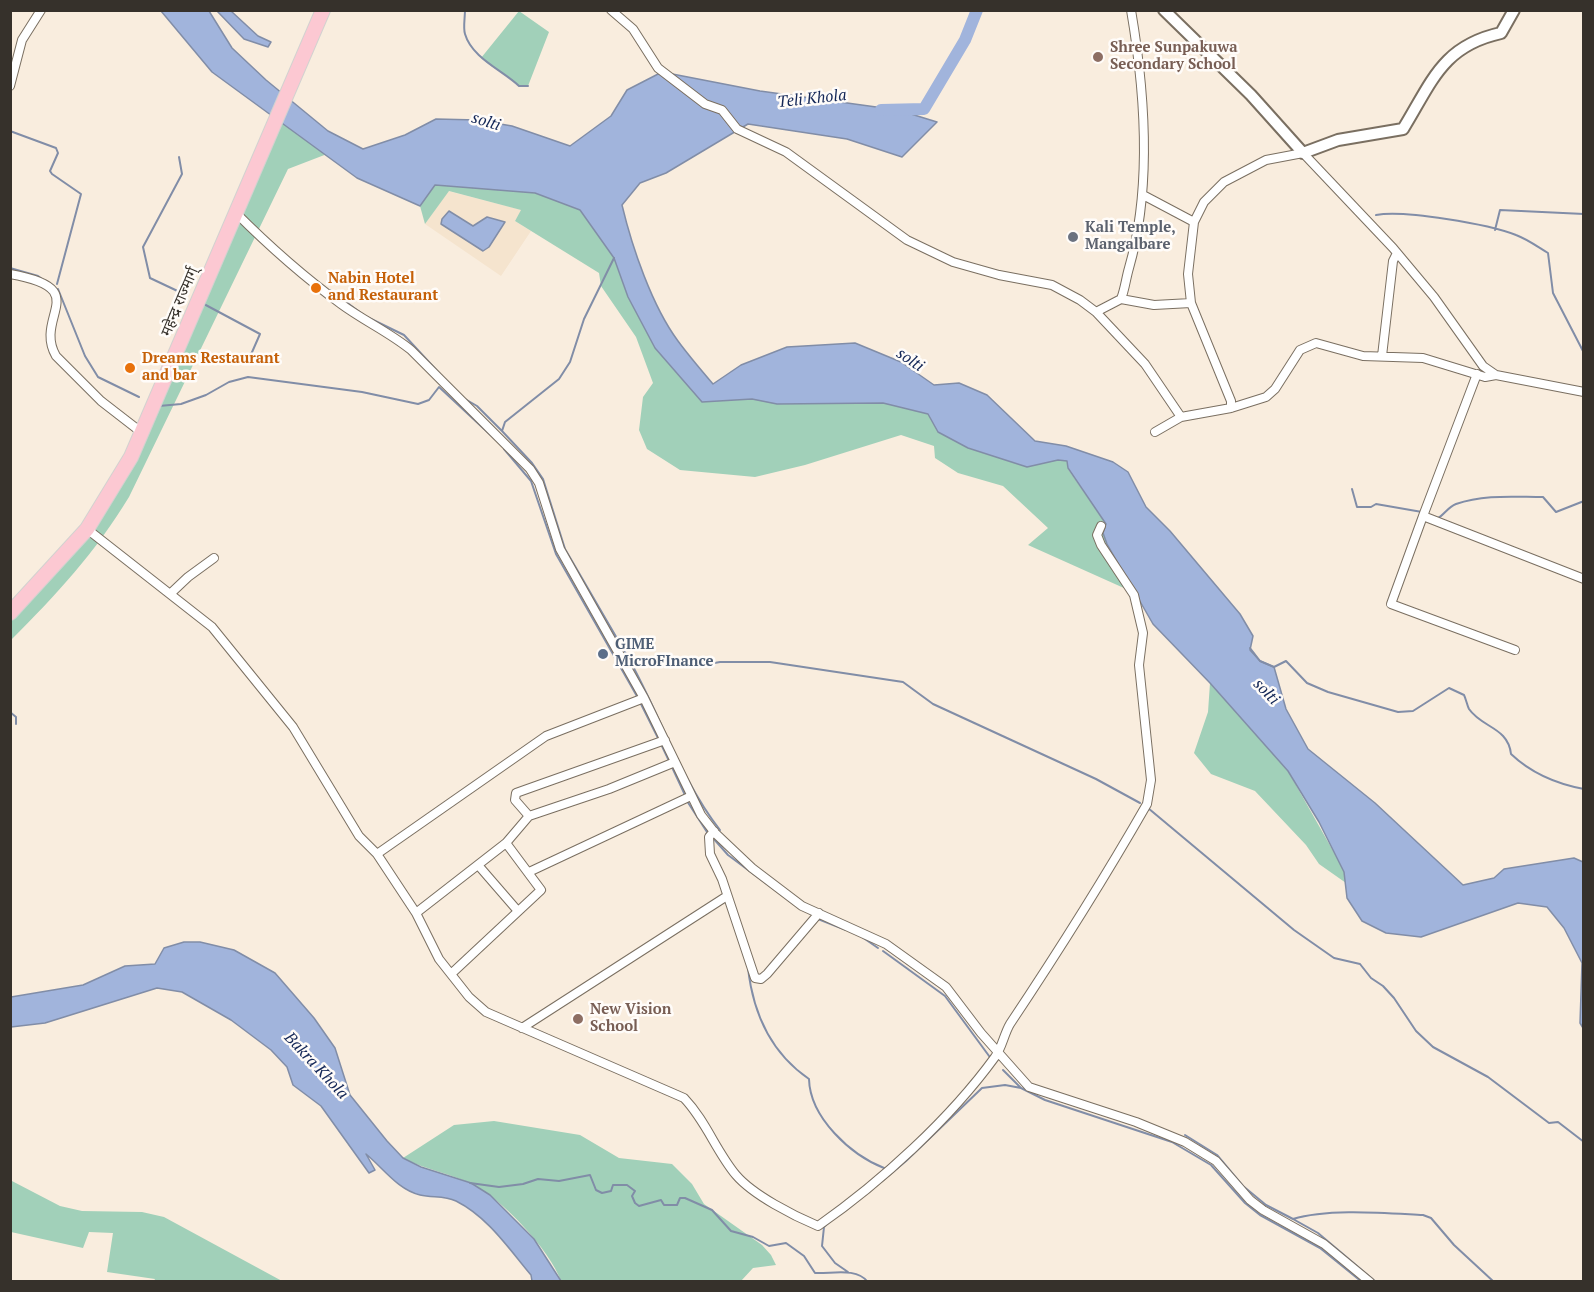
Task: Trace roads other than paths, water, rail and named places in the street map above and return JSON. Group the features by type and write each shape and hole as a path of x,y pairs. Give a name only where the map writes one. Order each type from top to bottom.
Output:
{"highway":[{"name":"महेन्द्र राज्मार्ग्","path":"10,613 87,529 130,457 323,10"}],"street":[{"path":"10,86 22,40 41,10"},
{"path":"611,10 633,29 658,68 705,104 722,110 737,129 786,152 907,240 953,262 999,275 1052,285 1096,312 1145,364 1181,417"},
{"path":"1120,299 1139,234 1143,195 1138,54 1131,10"},
{"path":"1164,10 1251,94 1397,253 1483,366 1496,375"},
{"path":"1231,408 1231,400 1191,303 1188,274 1194,222 1204,202 1224,182 1266,160 1303,153 1338,140 1403,129 1445,61 1475,39 1501,33 1514,10"},
{"path":"1143,195 1194,222"},
{"path":"236,212 268,245 340,304 394,336 411,350 530,469 539,483 560,549 644,698 692,796 714,831 752,868 802,906 886,944 946,987 998,1053 1029,1087 1040,1093 1136,1122 1185,1142 1216,1161 1250,1200 1324,1244 1370,1281"},
{"path":"1382,356 1393,261 1397,253"},
{"path":"10,273 38,279 54,291 58,303 51,337 52,348 56,356 102,401 141,432"},
{"path":"1096,312 1120,299 1154,305 1191,303"},
{"path":"1155,432 1181,417 1231,408 1271,394 1296,354 1304,346 1322,344 1363,356 1423,358 1485,377 1496,375 1584,392"},
{"path":"1477,374 1391,604 1515,650"},
{"path":"1423,516 1584,579"},
{"path":"87,529 227,642 253,680 293,727 359,836 377,854 416,913 439,959 477,1005 522,1028 684,1098 700,1114 729,1165 744,1183 801,1220 818,1226 914,1149 962,1098 998,1053 1008,1028 1063,946 1147,804 1150,792 1139,665 1143,633 1134,595 1101,545 1098,535 1101,526"},
{"path":"170,594 214,558"},
{"path":"377,854 546,736 644,698"},
{"path":"529,816 515,800 516,793 664,740"},
{"path":"416,913 506,843 529,816 609,789 675,762"},
{"path":"529,872 692,796"},
{"path":"714,831 708,837 710,854 755,978 759,980 819,913"},
{"path":"451,974 541,890 506,843"},
{"path":"478,865 517,910"},
{"path":"522,1028 727,896"}],"water":[{"name":"solti","path":"161,11 209,11 232,48 266,80 328,131 363,149 405,135 436,119 477,120 512,126 570,146 611,116 627,90 662,72 760,91 898,110 937,122 902,157 847,139 748,124 666,173 640,183 622,205 631,239 651,294 678,341 713,384 741,365 787,347 855,343 901,362 934,385 959,383 987,395 1035,441 1066,446 1113,462 1128,472 1146,507 1170,531 1240,614 1253,636 1250,650 1260,661 1274,667 1286,709 1308,749 1375,803 1463,885 1494,878 1504,869 1574,858 1583,862 1583,1028 1580,1023 1582,963 1564,928 1547,907 1518,903 1421,937 1386,933 1362,921 1347,898 1344,872 1319,822 1288,771 1210,683 1153,624 1107,544 1103,533 1106,524 1068,468 1067,461 1058,460 1027,467 968,448 938,432 928,414 883,403 777,404 752,399 702,402 655,348 628,297 614,258 580,210 535,193 435,185 420,206 357,178 212,72"},
{"path":"217,11 231,11 258,36 271,42 268,47 244,39"},
{"path":"449,211 473,226 487,217 505,222 489,247 483,251 441,224"},
{"name":"Bakra Khola","path":"184,942 200,942 234,950 275,973 314,1018 335,1048 350,1095 387,1141 403,1158 421,1167 471,1183 490,1195 534,1239 561,1281 532,1281 531,1275 506,1244 468,1208 452,1199 412,1192 391,1178 366,1154 375,1170 369,1173 321,1106 293,1085 287,1067 271,1050 231,1020 182,992 157,988 45,1023 11,1027 11,997 83,985 125,966 155,964 164,948"}],"waterway":[{"path":"465,10 464,32 474,50 519,86 528,86"},
{"name":"Teli Khola","path":"881,110 924,109 965,40 977,10"},
{"path":"10,131 56,148 58,153 50,171 81,194 57,284"},
{"path":"179,157 182,174 143,247 150,278 186,295"},
{"path":"1495,230 1500,210 1584,214"},
{"path":"1376,215 1426,216 1486,227 1520,237 1548,253 1553,293 1584,353"},
{"path":"614,258 584,319 570,362 559,379 505,422 502,431 532,463 543,479 565,549 629,659 657,666 692,667 720,662 770,662 903,682 933,704 1096,779 1140,803"},
{"path":"10,268 38,276 46,282"},
{"path":"58,289 85,356 98,377 139,397"},
{"path":"330,290 365,316 404,335 440,374"},
{"path":"202,303 260,334 249,359"},
{"path":"159,406 181,404 206,395 229,382 248,377 362,392 418,404 429,400 439,387 496,440"},
{"path":"465,399 477,406 502,431"},
{"path":"504,449 531,481 556,554 638,698"},
{"path":"1352,489 1357,507 1371,507 1376,504 1422,512"},
{"path":"1438,518 1456,504 1488,497 1543,497 1556,512 1584,501"},
{"path":"1250,648 1260,661 1274,667 1286,661 1307,683 1328,692 1398,712 1413,711 1449,688 1464,695 1474,715 1500,733 1509,745 1511,754 1527,767 1545,777 1584,789"},
{"path":"630,661 694,791 720,830"},
{"path":"640,702 659,740"},
{"path":"10,712 16,717 16,724"},
{"path":"661,744 670,763"},
{"path":"671,765 685,795"},
{"path":"687,801 707,832 706,836"},
{"path":"1148,808 1294,930 1334,958 1360,964 1371,978 1383,986 1394,998 1416,1031 1433,1047 1488,1077 1549,1123 1558,1122 1584,1142"},
{"path":"713,838 728,855 795,905"},
{"path":"818,919 846,930"},
{"path":"862,937 878,948"},
{"path":"883,951 945,996 992,1060"},
{"path":"748,968 754,1001 766,1031 784,1057 809,1079 816,1108 824,1121 858,1154 884,1168"},
{"path":"1003,1070 1021,1088 1045,1100 1172,1142 1211,1165 1245,1203 1260,1215 1320,1248 1362,1282"},
{"path":"881,1182 982,1088 1005,1085 1021,1088"},
{"path":"1185,1135 1217,1155 1243,1186 1266,1205 1293,1219 1323,1213 1357,1212 1423,1215 1431,1218 1454,1245 1494,1282"},
{"path":"470,1183 499,1187 523,1184 538,1179 559,1181 590,1175 596,1190 602,1193 611,1191 613,1185 627,1185 635,1191 632,1196 639,1206 661,1200 664,1205 677,1205 680,1198 685,1198 712,1210 731,1231 753,1237 769,1246 786,1243 804,1256 815,1273 857,1274 868,1282"},
{"path":"1293,1219 1318,1233 1376,1282"},
{"path":"829,1222 824,1227 822,1246 835,1263 848,1272"}],"place":[{"name":"Shree Sunpakuwa Secondary School","path":"1098,57"},
{"name":"Kali Temple, Mangalbare","path":"1073,237"},
{"name":"Nabin Hotel and Restaurant","path":"316,288"},
{"name":"Dreams Restaurant and bar","path":"130,368"},
{"name":"GIME MicroFInance","path":"603,654"},
{"name":"New Vision School","path":"578,1019"}]}
